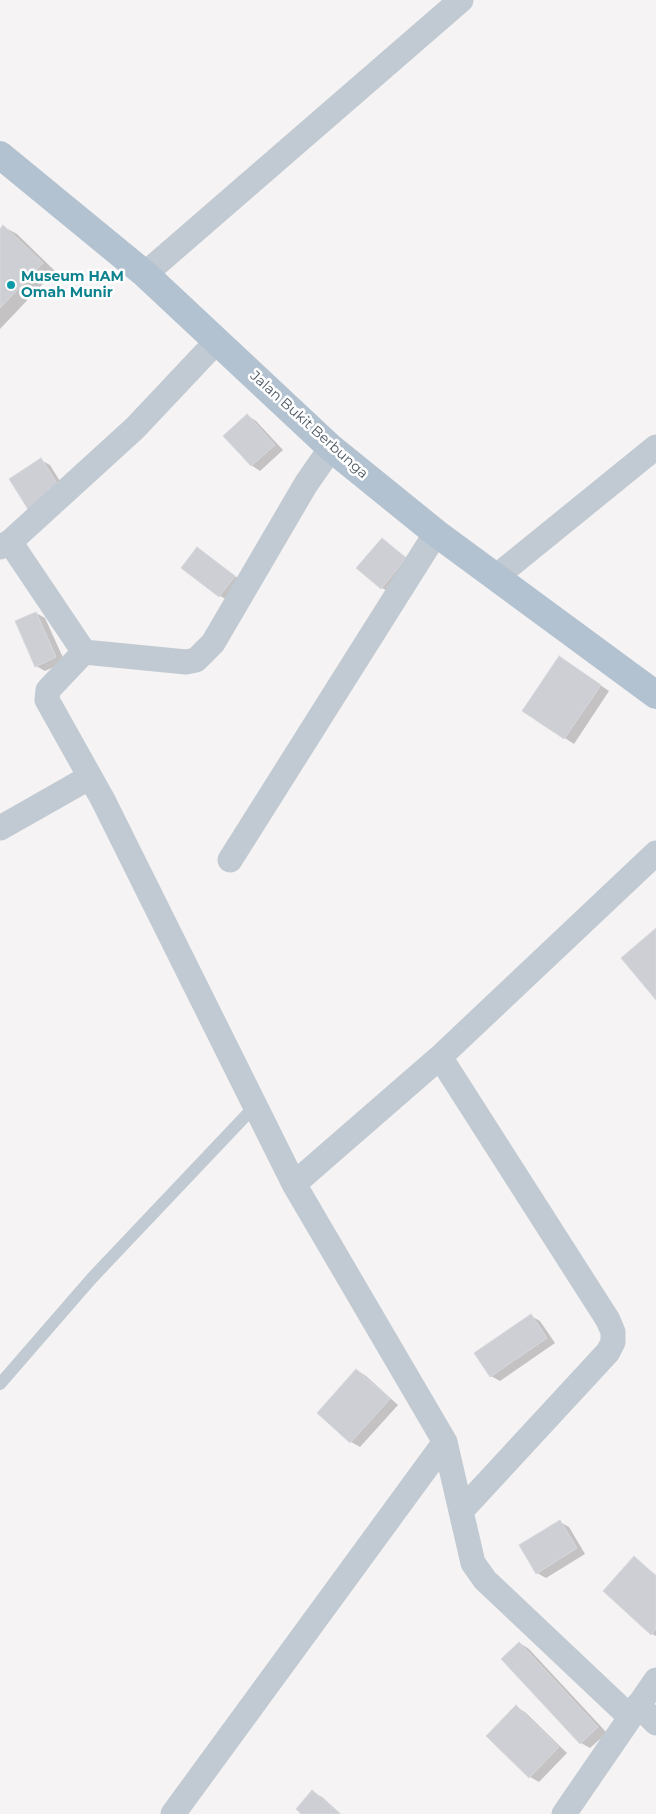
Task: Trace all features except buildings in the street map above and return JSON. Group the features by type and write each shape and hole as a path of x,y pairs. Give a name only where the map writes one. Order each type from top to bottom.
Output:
{"main road":[{"name":"Jalan Bukit Berbunga","path":"0,155 144,274 217,340 330,448 436,533 497,576 656,695"}],"street":[{"path":"144,274 461,0"},
{"path":"217,340 135,428 5,545 84,652 186,662 196,660 213,643 306,484 330,448"},
{"path":"497,576 656,447"},
{"path":"230,860 436,533"},
{"path":"84,652 48,690 46,700 90,777 294,1184 445,1442 473,1563 478,1572 634,1711 656,1723"},
{"path":"0,828 90,777"},
{"path":"294,1184 440,1057 656,853"},
{"path":"440,1057 608,1320 613,1332 608,1352 462,1510"},
{"path":"173,1814 445,1442"},
{"path":"564,1814 656,1680"}],"lane":[{"path":"0,1384 92,1278 255,1106"}],"place":[{"name":"Museum HAM Omah Munir","path":"11,285"}]}
